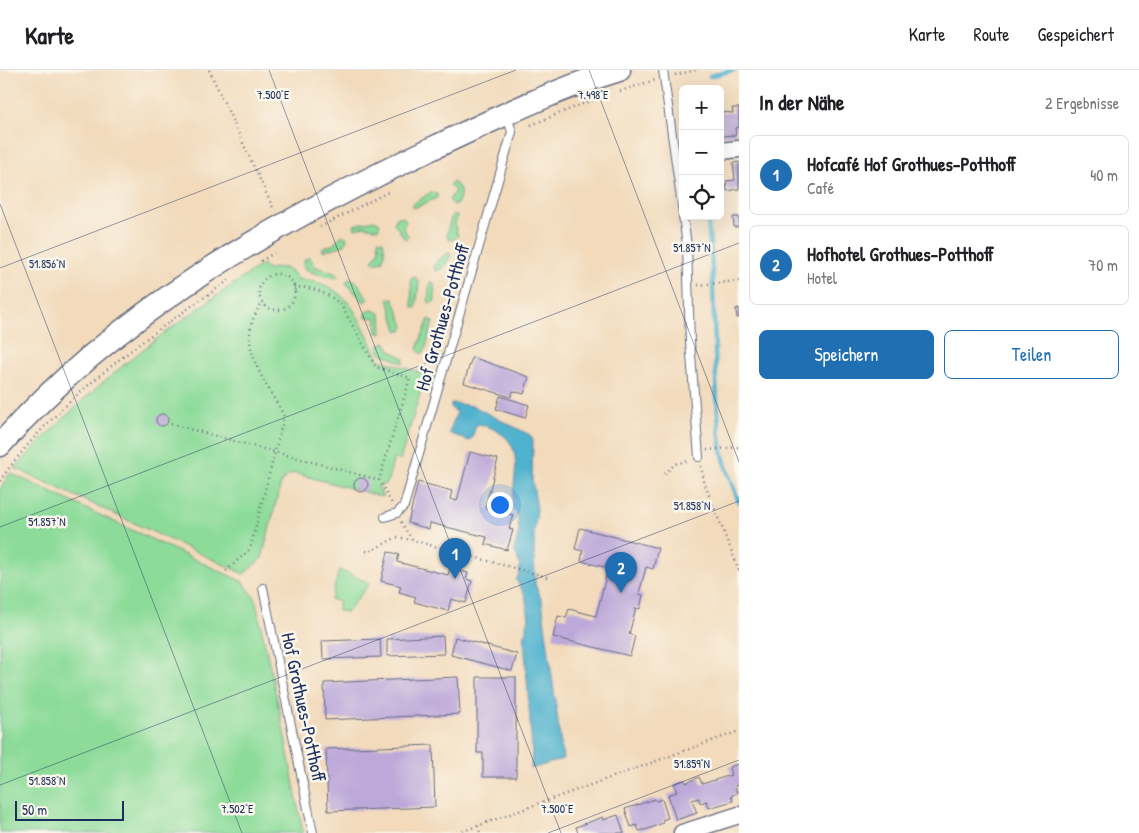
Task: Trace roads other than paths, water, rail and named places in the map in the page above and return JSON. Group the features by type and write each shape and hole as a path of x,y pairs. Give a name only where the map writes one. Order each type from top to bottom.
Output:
{"main road":[{"path":"0,445 21,421 90,358 162,301 281,224 368,179 509,123 619,70"}],"street":[{"path":"724,151 739,149"},
{"path":"682,833 739,815"}],"lane":[{"path":"664,74 679,185"},
{"name":"Hof Grothues-Potthoff","path":"384,518 397,513 404,506 509,123"},
{"path":"684,220 687,245 690,342 699,457"},
{"name":"Hof Grothues-Potthoff","path":"263,588 314,833"}],"water":[{"path":"451,403 473,406 530,435 533,440 532,479 537,509 534,535 535,584 542,601 563,759 531,769 532,750 524,638 529,618 525,595 516,580 520,569 514,550 519,532 517,513 512,509 515,457 512,447 506,438 496,430 480,424 476,425 472,438 469,441 449,433 457,412 451,408"}],"waterway":[{"path":"710,76 734,70"},
{"path":"707,220 712,271 720,437 725,462 739,502"}],"place":[{"name":"Hofcafé Hof Grothues-Potthoff","path":"455,579"},
{"name":"Hofhotel Grothues-Potthoff","path":"621,593"}]}
